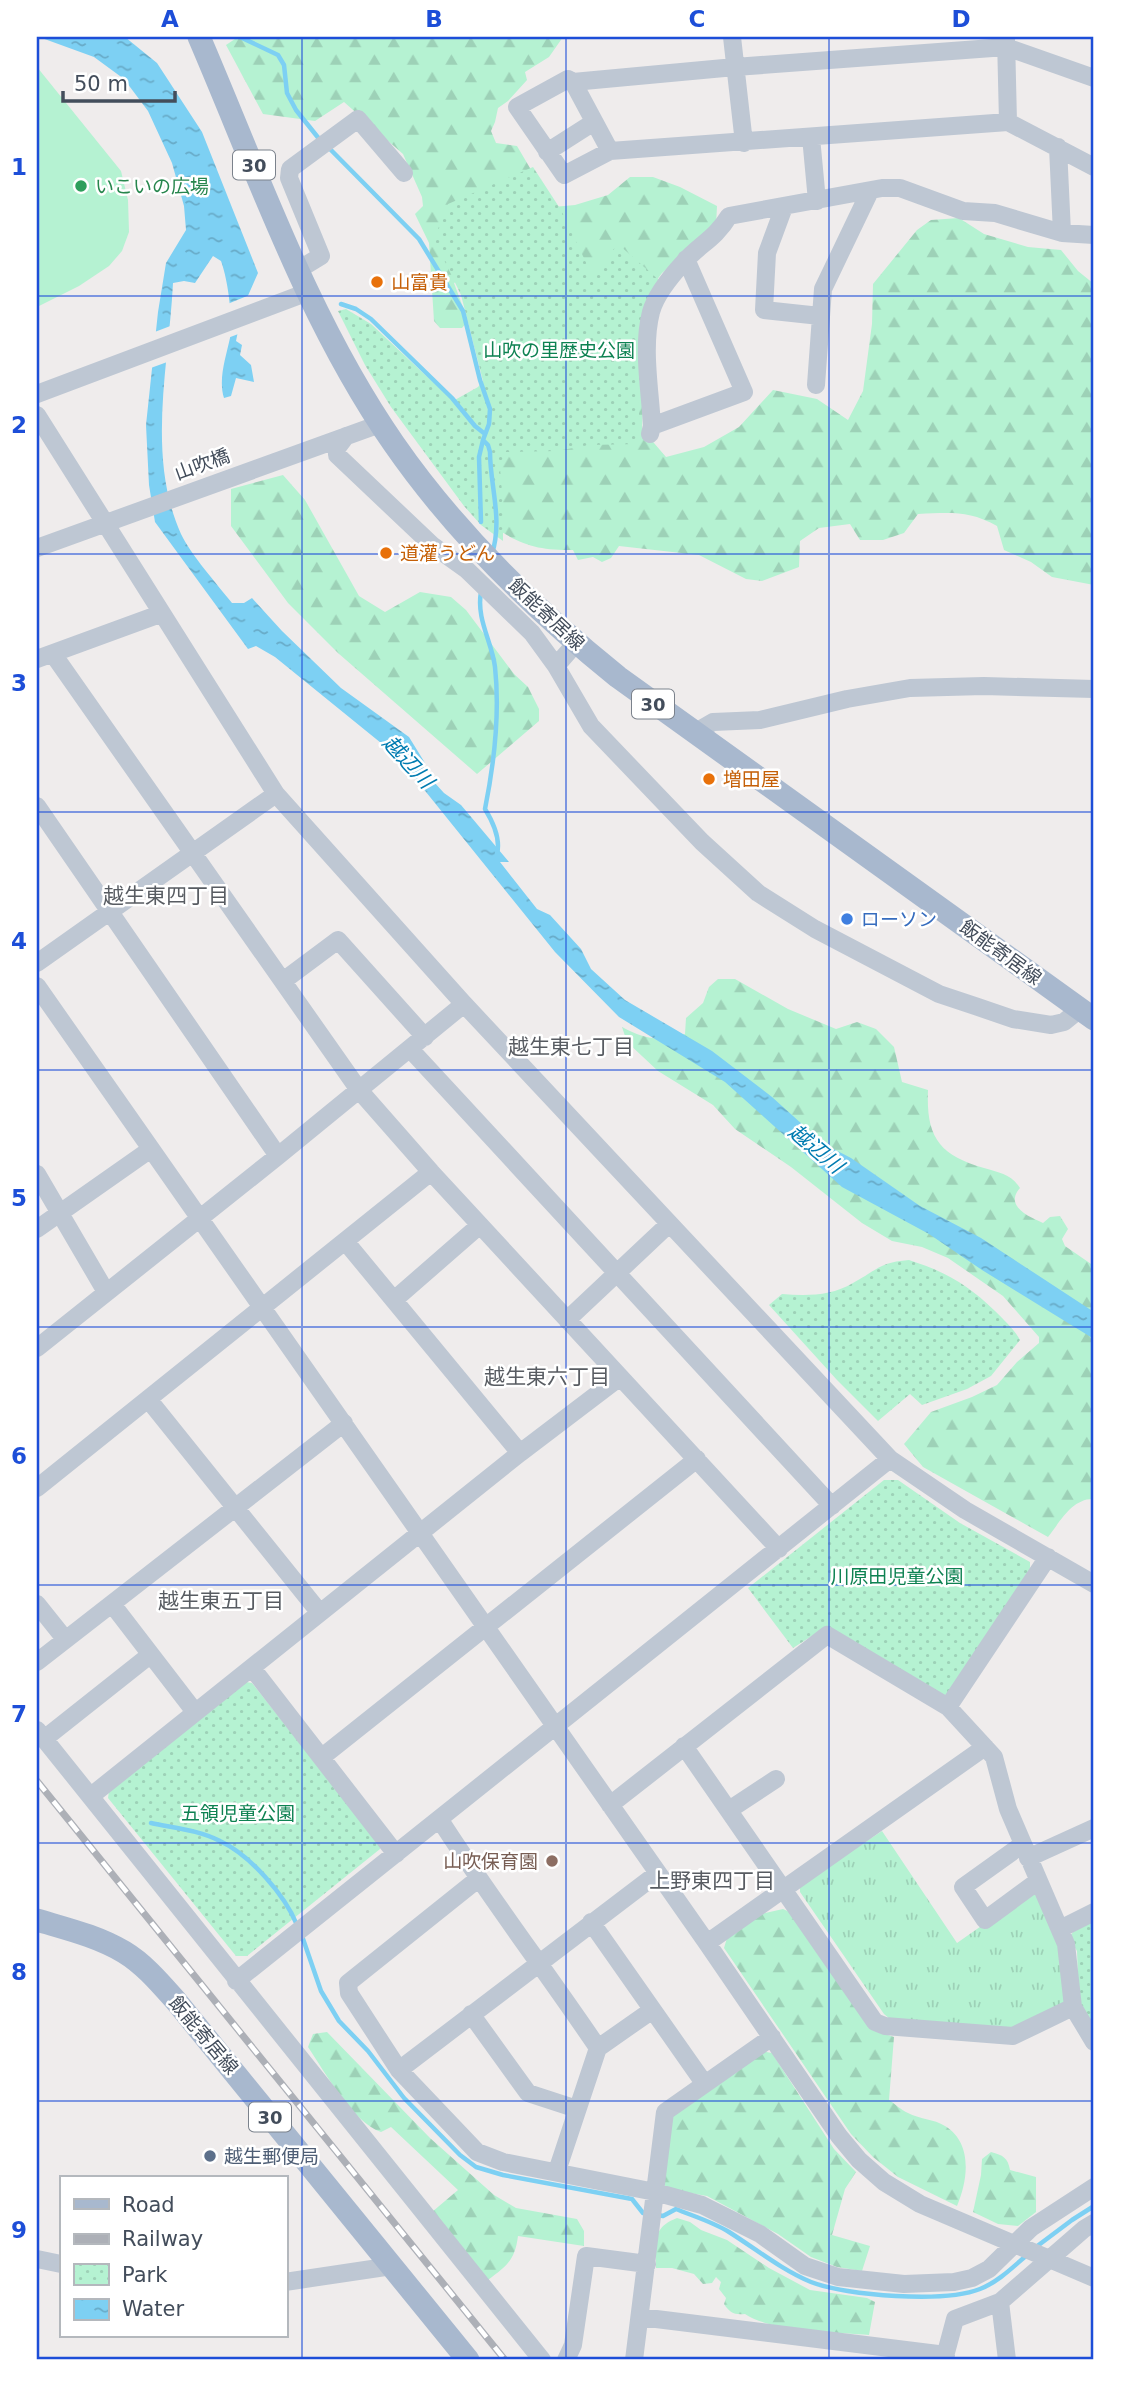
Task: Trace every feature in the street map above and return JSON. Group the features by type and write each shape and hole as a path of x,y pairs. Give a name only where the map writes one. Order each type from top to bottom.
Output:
{"main road":[{"name":"飯能寄居線","path":"199,37 308,292 380,424 451,517 526,597 576,643 694,733 1087,1014"},
{"name":"飯能寄居線","path":"37,1920 103,1941 126,1953 152,1975 468,2360"}],"street":[{"path":"732,37 744,143"},
{"path":"1006,42 1008,122"},
{"path":"573,82 1006,42 1094,78"},
{"path":"610,151 573,82 568,79 517,107 564,175 610,151 1008,122 1094,167"},
{"path":"298,270 321,256 289,178 290,169 358,119 404,173"},
{"path":"547,152 594,122"},
{"path":"811,137 817,201"},
{"path":"1058,147 1062,233"},
{"path":"687,259 744,392 651,430 647,342 652,310 668,280 687,259 719,233 729,216 900,188 963,211 995,214 1062,233 1094,235"},
{"path":"816,385 823,289 870,191"},
{"path":"784,207 767,253 765,310 820,316"},
{"path":"42,391 308,292"},
{"path":"37,415 160,614 276,794 464,1004 890,1459 965,1510 1094,1584"},
{"name":"山吹橋","path":"37,548 380,424"},
{"path":"345,436 337,448 337,455 432,545 467,570 533,633 591,726 702,842 758,893 786,912 939,994 1013,1019 1051,1026 1087,1014"},
{"path":"160,614 45,656 193,852 359,1090 431,1172 779,1549"},
{"path":"556,666 576,643"},
{"path":"694,733 713,722 760,720 847,699 910,688 984,685 1094,689"},
{"path":"37,963 276,794"},
{"path":"37,806 278,1156"},
{"path":"283,981 338,940 425,1037"},
{"path":"37,986 421,1532 839,2136 859,2160 884,2182 920,2204 1094,2278"},
{"path":"37,1348 464,1004"},
{"path":"410,1049 832,1506"},
{"path":"37,1229 151,1149"},
{"path":"37,1488 431,1172"},
{"path":"37,1174 106,1292"},
{"path":"567,1320 669,1224"},
{"path":"394,1300 480,1225"},
{"path":"345,1241 520,1453"},
{"path":"91,1796 520,1453 620,1377"},
{"path":"148,1399 320,1613"},
{"path":"37,1662 344,1423"},
{"path":"322,1757 697,1459"},
{"path":"236,1981 890,1459"},
{"path":"948,1707 1048,1557"},
{"path":"37,1604 65,1639"},
{"path":"112,1604 195,1712"},
{"path":"610,1805 827,1635 948,1707 994,1757 1008,1809 1066,1944 1073,2007 1094,2042"},
{"path":"150,1655 41,1734 542,2360"},
{"path":"252,1668 396,1854"},
{"path":"684,1746 875,2022 885,2026 1013,2036 1073,2007"},
{"path":"707,1943 985,1747"},
{"path":"729,1810 776,1779"},
{"path":"440,1820 478,1879 540,1962 598,2048"},
{"path":"1038,1881 985,1920 963,1887 1026,1851 1094,1828"},
{"path":"399,2070 658,1873"},
{"path":"478,1879 348,1983 349,1993 399,2070 477,2152 503,2162 557,2171 654,2198 702,2205 760,2234 805,2266 838,2277 904,2284 954,2282 972,2278 1020,2246 1031,2228 1094,2187"},
{"path":"1060,1929 1094,1912"},
{"path":"591,1922 704,2083"},
{"path":"557,2171 598,2048 651,2011"},
{"path":"471,2014 528,2093 577,2109"},
{"path":"634,2360 665,2112 772,2037"},
{"path":"640,2317 945,2358 955,2319 1000,2302 1046,2257 1094,2223"},
{"path":"566,2360 573,2345 586,2256 647,2264"},
{"path":"37,2259 60,2264"},
{"path":"287,2282 392,2266"},
{"path":"1000,2302 1007,2360"}],"green space":[{"path":"238,37 563,37 549,57 525,72 527,80 498,108 491,131 496,143 517,146 553,207 575,205 608,195 630,177 653,177 717,206 716,226 662,273 648,292 642,429 666,457 704,447 739,427 773,390 817,399 848,420 863,391 872,324 873,284 917,230 931,220 959,218 984,234 1028,247 1061,250 1078,271 1094,284 1094,585 1052,577 1031,562 1004,550 997,526 977,517 959,514 918,514 904,533 883,540 860,540 850,524 819,528 800,541 799,567 762,581 746,579 699,555 619,546 611,558 602,562 593,557 578,560 573,550 535,546 518,541 500,531 496,468 469,275 454,283 468,321 462,328 440,328 434,321 429,243 415,214 423,206 422,197 403,154 344,102 315,121 263,114 226,45"},
{"name":"いこいの広場","path":"37,67 121,171 128,200 129,232 122,251 109,266 79,286 37,307"},
{"name":"山吹の里歴史公園","path":"533,167 561,210 592,275 618,244 660,281 643,316 639,368 639,444 506,452 500,468 503,541 481,525 464,506 391,407 365,365 338,311 346,309 371,324 453,401 478,387 483,381 461,295 434,239 448,204"},
{"path":"283,475 305,500 359,596 385,612 420,592 451,597 466,610 514,674 528,687 539,709 539,721 477,774 338,653 288,603 231,526 231,489"},
{"path":"718,979 735,979 788,1009 836,1029 857,1022 876,1029 894,1047 902,1082 928,1090 930,1120 938,1142 956,1157 1013,1180 1020,1188 1015,1200 1025,1214 1043,1223 1050,1217 1060,1216 1068,1229 1062,1239 1065,1246 1094,1266 1094,1499 1079,1502 1062,1518 1048,1537 923,1467 904,1444 931,1412 997,1385 1017,1362 1039,1343 1039,1337 1003,1296 948,1258 922,1247 892,1241 862,1223 791,1167 735,1129 713,1105 658,1071 627,1042 622,1027 638,1035 653,1038 685,1034 686,1018 703,1003 709,987"},
{"path":"909,1260 945,1274 975,1293 1012,1328 1020,1340 991,1376 967,1389 922,1405 910,1394 878,1421 769,1305 782,1294 827,1293 853,1283 879,1267"},
{"name":"川原田児童公園","path":"884,1480 898,1480 960,1523 1030,1562 1030,1570 949,1694 941,1696 826,1627 793,1648 748,1588"},
{"name":"五領児童公園","path":"246,1682 252,1683 380,1844 380,1849 247,1956 236,1956 108,1798 109,1791"},
{"path":"882,1831 957,1943 1031,1891 1038,1896 1061,1950 1065,1999 1063,2005 1016,2029 890,2019 884,2014 800,1892 800,1885"},
{"path":"783,1909 794,1914 873,2030 894,2037 889,2100 908,2113 945,2126 960,2142 966,2163 964,2185 957,2206 898,2177 873,2157 851,2134 724,1948 727,1938 761,1914"},
{"path":"1094,1921 1094,2028 1079,2003 1077,1951 1069,1938 1073,1932"},
{"path":"327,2032 430,2138 494,2195 516,2208 577,2219 584,2231 584,2246 518,2236 509,2262 488,2280 432,2212 458,2190 391,2127 381,2132 370,2127 340,2095 322,2069 308,2047 313,2034"},
{"path":"761,2051 772,2053 834,2149 856,2172 845,2189 832,2235 870,2246 862,2271 837,2267 811,2257 778,2234 707,2196 667,2189 662,2181 672,2113"},
{"path":"991,2152 1004,2158 1010,2170 1036,2177 1036,2212 1018,2226 998,2224 973,2212 982,2159"},
{"path":"677,2218 727,2240 769,2268 810,2290 867,2298 875,2302 869,2335 787,2328 756,2320 745,2314 735,2314 724,2304 726,2298 719,2289 721,2282 716,2277 712,2283 703,2284 694,2274 672,2268 656,2268 659,2232"}],"water":[{"name":"越辺川","path":"39,37 125,37 157,63 202,132 258,273 243,307 236,341 242,345 240,355 251,365 254,382 236,378 231,396 224,398 222,376 231,320 228,288 221,261 213,256 195,283 173,283 162,410 164,473 170,504 181,534 191,551 232,603 244,603 252,598 341,688 409,737 425,763 423,770 444,793 461,805 509,862 500,862 537,909 550,915 581,949 591,969 625,1000 712,1051 772,1097 824,1144 851,1158 920,1206 981,1238 1094,1312 1094,1339 929,1234 842,1187 725,1082 619,1017 555,952 397,756 275,657 256,646 248,649 155,522 149,485 146,425 158,312 166,263 186,230 184,206 172,163 148,111 124,79 94,57"}],"pier":[{"path":"252,294 241,333 225,339 225,305"},
{"path":"173,325 170,361 148,369 152,333"}],"waterway":[{"path":"240,37 278,55 284,65 287,93 296,110 320,140"},
{"path":"329,148 419,239 463,311 490,409 489,424 483,440 490,452 496,515 492,554"},
{"path":"341,304 356,309 371,319 485,434"},
{"path":"481,522 479,457 483,440"},
{"path":"481,592 482,621 495,667 495,738 485,809 497,836 497,854"},
{"path":"151,1823 204,1834 231,1847 265,1877 284,1901 297,1925"},
{"path":"302,1936 321,1991 339,2021 368,2051 404,2098 460,2155 476,2167 503,2175 632,2199 643,2213 649,2214"},
{"path":"1036,2247 1094,2206"},
{"path":"658,2215 663,2216 676,2209 723,2228 779,2265 811,2282 871,2294 921,2297 964,2293 993,2282 1027,2255"}],"railway":[{"path":"37,1781 505,2360"}],"place":[{"name":"いこいの広場","path":"81,186"},
{"name":"山富貴","path":"377,282"},
{"name":"道灌うどん","path":"386,553"},
{"name":"増田屋","path":"709,779"},
{"name":"ローソン","path":"847,919"},
{"name":"山吹保育園","path":"552,1861"},
{"name":"越生郵便局","path":"210,2156"}],"district":[{"name":"越生東四丁目","path":"166,896"},
{"name":"越生東七丁目","path":"571,1047"},
{"name":"越生東六丁目","path":"547,1377"},
{"name":"越生東五丁目","path":"221,1601"},
{"name":"上野東四丁目","path":"712,1881"}]}
